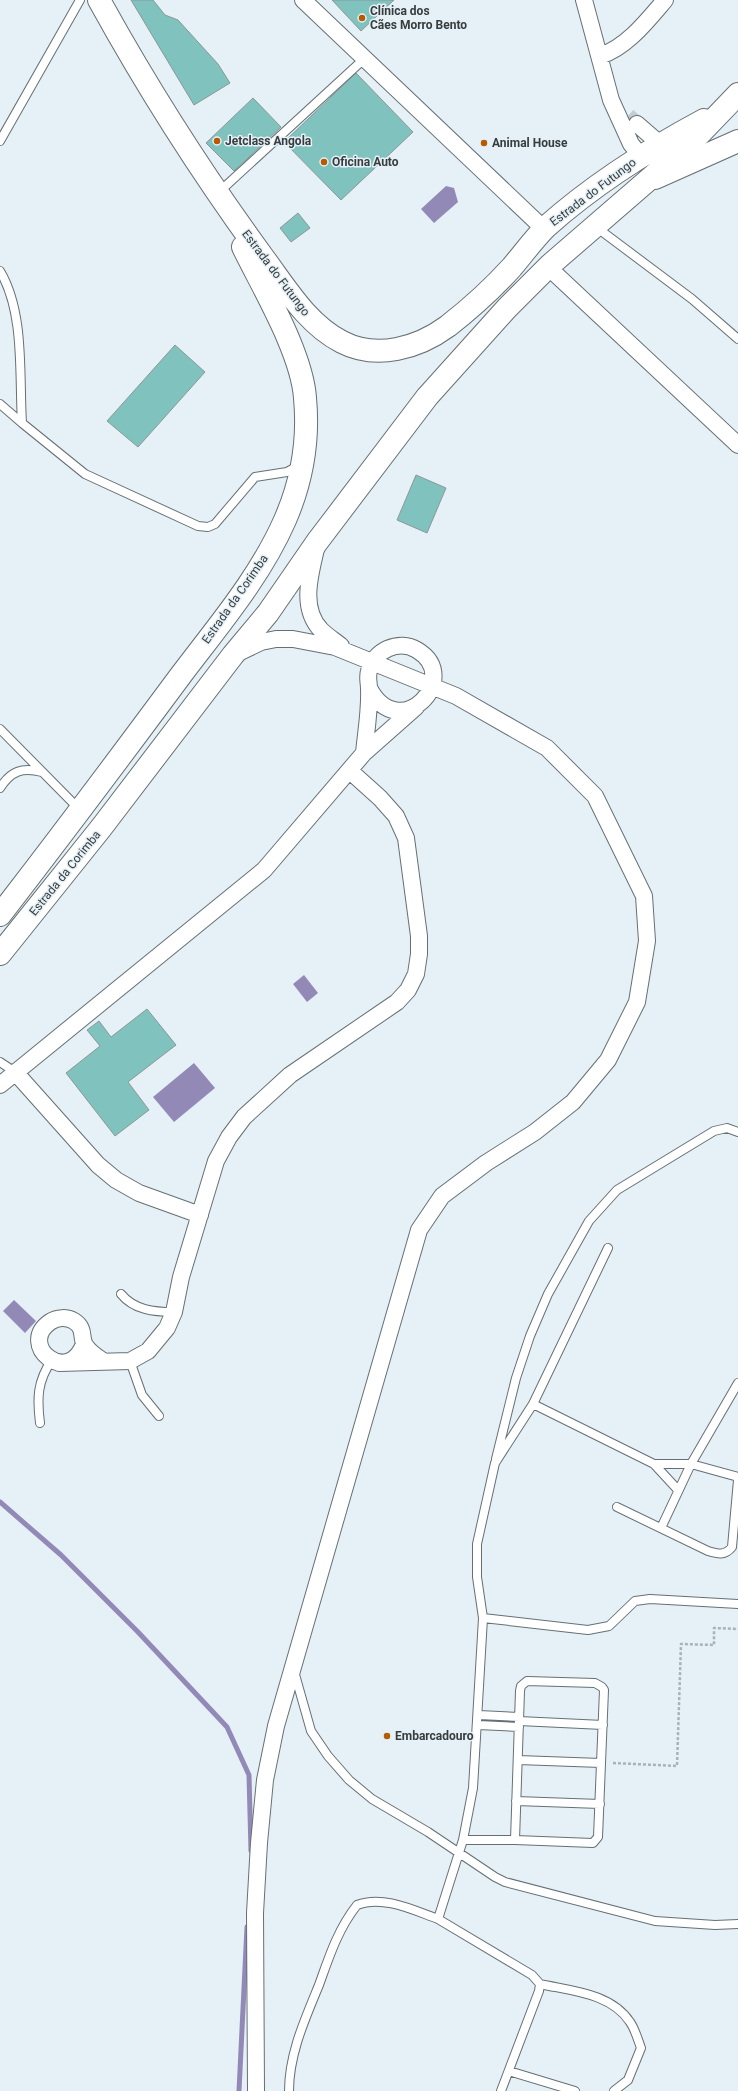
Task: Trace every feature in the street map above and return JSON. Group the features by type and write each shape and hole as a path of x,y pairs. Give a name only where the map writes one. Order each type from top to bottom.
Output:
{"main road":[{"name":"Estrada do Futungo","path":"99,0 217,194 313,322 342,343 358,348 376,351 400,349 417,344 447,326 498,282 544,229 600,184 660,144 732,101"},
{"name":"Estrada do Futungo","path":"317,542 428,397 506,308 548,267 594,226 650,180 732,101"},
{"path":"650,180 738,141"},
{"name":"Estrada da Corimba","path":"0,915 81,810 256,573 285,519 304,462 307,419 305,395 297,364 284,329 217,194"},
{"name":"Estrada da Corimba","path":"0,954 101,828 232,655 268,613 317,542"}],"street":[{"path":"303,0 544,229"},
{"path":"584,0 611,100 631,144 641,156"},
{"path":"600,56 622,45 645,23 665,0"},
{"path":"611,100 660,144"},
{"path":"548,267 738,445"},
{"path":"317,542 309,579 309,610 313,619 321,630 350,653"},
{"path":"232,655 261,642 276,639 320,643 433,685 456,696 547,748 595,796 644,896 646,941 637,1002 608,1060 573,1102 535,1132 486,1163 442,1196 419,1230 294,1668 276,1726 266,1772 259,1843 256,1913 256,2091"},
{"path":"0,1085 264,870 350,772 364,753 428,695 433,685 432,670 429,662 417,650 409,646 400,645 388,648 377,655 372,662 368,679 369,688 364,753"},
{"path":"369,688 377,700 388,708 402,710 416,707"},
{"path":"55,1362 130,1361 148,1351 167,1328 174,1312 182,1277 216,1161 229,1137 244,1116 290,1075 397,1002 408,990 416,974 419,936 406,838 396,816 380,798 350,772"},
{"path":"15,1072 98,1165 116,1180 139,1193 200,1215"},
{"path":"84,1344 76,1358 67,1362 55,1362 45,1355 40,1347 39,1339 46,1325 53,1320 66,1318 73,1321 81,1329 84,1344 93,1354 103,1361"}],"lane":[{"path":"0,141 80,0"},
{"path":"217,194 364,59"},
{"path":"594,226 692,299 738,339"},
{"path":"0,271 6,284 18,324 22,423"},
{"path":"0,404 85,474 198,526 208,527 216,524 255,477 294,470 304,462"},
{"path":"0,729 81,810"},
{"path":"0,788 16,771 30,769 42,772"},
{"path":"0,1062 15,1072"},
{"path":"438,1919 463,1840 473,1788 479,1715 483,1618 477,1577 477,1544 516,1378 530,1336 548,1294 589,1221 617,1190 714,1130 727,1128 738,1132"},
{"path":"495,1463 533,1404 608,1248"},
{"path":"121,1294 128,1303 144,1309 157,1312 174,1312"},
{"path":"130,1361 142,1395 159,1416"},
{"path":"40,1423 38,1405 39,1385 43,1372 55,1362"},
{"path":"661,1528 691,1464 738,1383"},
{"path":"533,1404 654,1464 678,1490"},
{"path":"616,1507 708,1551 720,1554 728,1553 732,1547 738,1478 691,1464 654,1464"},
{"path":"483,1618 588,1630 609,1626 635,1601 650,1599 738,1604"},
{"path":"294,1668 311,1731 328,1756 349,1780 372,1799 428,1832 459,1854 505,1882 655,1921 715,1926 738,1924"},
{"path":"463,1840 593,1843 598,1837 604,1690 595,1683 527,1681 521,1686 515,1840"},
{"path":"479,1715 519,1722"},
{"path":"478,1725 519,1722 603,1725"},
{"path":"518,1760 601,1763"},
{"path":"516,1801 600,1804"},
{"path":"289,2091 289,2072 298,2038 340,1930 357,1905 374,1901 393,1904 438,1919 532,1975 540,1984 597,1996 614,2006 630,2022 641,2048 628,2080 614,2091"},
{"path":"501,2091 539,1991 540,1984"},
{"path":"509,2070 575,2091"}],"path":[{"path":"601,1763 677,1766 680,1644 714,1645 714,1628 738,1629"}],"shaded area":[{"path":"446,186 454,188 458,202 434,223 421,209"},
{"path":"304,975 318,993 307,1002 293,984"},
{"path":"194,1063 215,1088 174,1122 153,1097"},
{"path":"14,1300 36,1321 25,1333 3,1311"}],"building":[{"path":"131,0 153,0 165,15 178,20 218,64 230,83 194,105"},
{"name":"Clínica dos Cães Morro Bento","path":"332,0 394,0 361,31"},
{"path":"356,73 413,132 341,200 284,142"},
{"path":"253,98 281,127 234,171 206,143"},
{"path":"298,213 310,228 291,242 280,228"},
{"path":"175,345 205,372 138,447 107,421"},
{"path":"416,475 446,488 427,533 397,520"},
{"path":"147,1009 176,1045 128,1082 149,1110 115,1136 66,1073 100,1046 87,1030 99,1021 111,1037"}],"waterway":[{"path":"0,1502 61,1555 138,1632 227,1727 249,1775 251,1851"},
{"path":"239,2091 247,1927"}],"tunnel":[{"path":"628,116 637,124"}],"place":[{"name":"Clínica dos Cães Morro Bento","path":"362,18"},
{"name":"Jetclass Angola","path":"217,141"},
{"name":"Animal House","path":"484,143"},
{"name":"Oficina Auto","path":"324,162"},
{"name":"Embarcadouro","path":"387,1736"}]}
